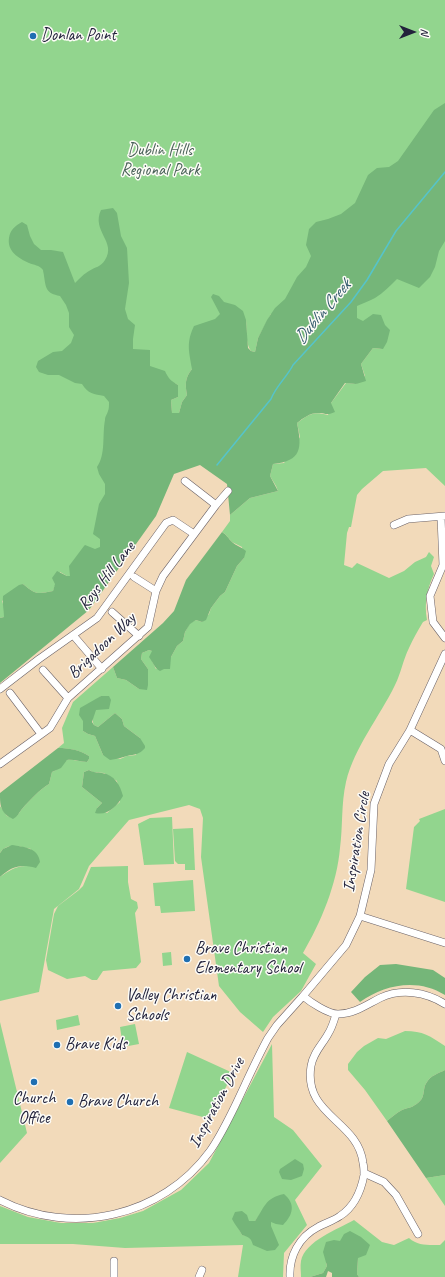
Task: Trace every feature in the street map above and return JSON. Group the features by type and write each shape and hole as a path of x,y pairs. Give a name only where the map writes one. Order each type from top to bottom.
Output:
{"street":[{"path":"185,481 216,505"},
{"name":"Brigadoon Way","path":"1,760 50,728 68,698 148,627 156,591 163,576 228,491"},
{"path":"394,525 408,519 443,517 443,565 430,596 433,622 445,638"},
{"name":"Roys Hill Lane","path":"0,689 97,618 166,523 173,520 194,534"},
{"path":"134,577 156,591"},
{"path":"112,612 139,636"},
{"path":"73,635 102,669"},
{"name":"Inspiration Circle","path":"303,996 346,944 360,916 371,870 374,804 389,764 410,730 445,654"},
{"path":"43,670 68,698"},
{"path":"10,693 41,734"},
{"path":"410,730 441,749 445,761"},
{"path":"360,916 445,942"},
{"path":"303,996 328,1012 336,1014 353,1012 380,998 396,993 428,996 445,1004"},
{"name":"Inspiration Drive","path":"0,1200 23,1210 46,1216 88,1218 106,1216 132,1209 150,1202 170,1190 189,1175 202,1162 213,1147 223,1130 268,1038 277,1025 303,996"},
{"path":"290,1277 290,1263 300,1242 313,1230 341,1216 348,1210 359,1192 364,1173 363,1158 357,1143 348,1132 327,1113 319,1103 312,1090 311,1066 313,1059 317,1050 328,1034 336,1014"},
{"path":"364,1173 384,1182 396,1195 418,1234"},
{"path":"114,1261 114,1277"},
{"path":"199,1277 202,1270"}],"green space":[{"name":"Dublin Hills Regional Park","path":"0,0 445,0 445,486 426,468 383,471 357,495 351,527 349,527 347,533 344,565 352,568 357,563 389,578 404,571 415,562 426,557 429,552 434,557 431,566 434,574 427,596 427,620 423,622 414,638 395,685 361,744 350,769 344,790 341,840 332,889 322,916 303,953 316,964 301,991 273,1017 263,1032 240,1012 219,986 201,857 203,818 200,809 189,805 129,820 89,866 79,889 54,909 39,992 0,1001 0,877 16,867 28,866 31,849 10,846 6,847 0,853 0,806 7,816 13,818 35,795 49,784 52,772 65,761 87,762 89,756 82,752 66,748 58,748 64,743 62,728 73,702 113,667 117,678 126,680 139,689 148,677 148,669 141,659 142,653 149,650 152,651 152,661 156,669 171,657 177,646 183,641 185,632 190,623 196,620 202,622 209,614 211,608 220,596 225,592 237,566 244,558 242,547 232,542 222,532 230,521 230,515 250,498 278,491 270,476 273,464 284,463 300,437 297,423 311,414 318,413 328,415 331,403 346,383 356,384 365,376 361,364 373,348 383,349 271,314 258,338 255,352 251,351 249,348 246,320 192,369 186,381 187,395 182,402 179,413 172,413 171,400 178,397 178,385 172,382 105,573 70,573 70,576 67,576 60,572 53,591 43,593 34,592 23,584 2,601 4,607 4,617 0,618","holes":["101,696 93,718 94,725 98,727 115,713 122,719 124,726 140,738 136,755 127,756 120,759 103,755 95,736 83,731 83,721 95,701","89,770 104,773 117,781 120,802 107,813 97,808 102,803 82,787 84,772"]},
{"path":"445,103 445,241 439,251 435,267 430,277 419,288 397,279 378,296 357,306 357,318 363,321 373,314 381,315 385,325 390,330 387,342 383,349 373,348 361,364 366,381 356,384 345,383 331,403 335,412 328,414 312,414 297,423 299,440 298,452 290,460 273,464 270,476 278,491 250,498 230,515 227,484 200,465 174,474 156,516 89,610 0,683 0,618 4,617 3,596 19,585 23,584 37,593 53,591 55,584 52,578 57,571 70,576 69,566 85,545 95,549 100,547 100,539 93,534 99,504 105,494 105,484 97,467 102,456 104,426 109,404 104,396 89,392 82,384 75,383 59,375 48,375 39,372 36,367 38,361 53,352 62,351 71,343 74,335 69,327 69,313 66,305 60,296 49,292 45,284 43,270 14,254 9,243 12,230 22,222 27,225 34,244 41,250 63,252 75,283 86,273 100,266 105,260 108,254 108,248 99,224 99,217 101,210 113,208 117,213 121,236 127,248 129,283 125,309 128,319 135,325 133,349 150,350 150,366 165,371 167,376 178,385 178,397 171,400 172,413 179,413 182,402 187,395 186,381 192,369 189,347 191,332 194,326 215,319 220,314 211,297 213,294 219,296 224,302 235,305 243,311 246,320 248,348 255,352 258,338 267,320 275,308 285,299 297,277 306,267 311,256 306,245 309,229 316,222 341,214 355,203 368,175 377,168 389,167 398,161 434,110"},
{"path":"222,532 246,551 244,558 237,566 225,592 211,608 206,620 202,622 196,620 190,624 185,632 183,641 177,646 171,657 170,669 160,671 156,668 149,657 152,651 149,650 142,653 141,659 148,669 147,690 139,689 126,680 117,678 113,667 163,623 174,611 186,580"},
{"path":"101,696 109,696 111,700 109,709 96,710 92,722 94,725 98,727 115,713 122,719 124,726 140,738 145,746 141,752 110,760 103,755 95,736 83,731 83,721 79,715 80,708"},
{"path":"58,748 78,751 89,756 89,759 87,762 67,760 61,768 52,772 49,784 35,795 13,819 5,814 0,801 0,793"},
{"path":"89,770 107,774 114,778 120,788 123,796 115,807 108,812 100,814 95,813 97,808 102,803 82,787 84,772"},
{"path":"445,809 445,902 406,889 414,827 420,821 419,819"},
{"path":"172,817 174,864 144,865 138,824 150,818"},
{"path":"193,828 195,870 185,870 185,864 178,864 175,861 173,829"},
{"path":"12,845 25,847 33,851 39,857 40,862 36,868 21,866 13,868 0,877 0,853 3,849"},
{"path":"128,866 128,882 131,899 137,902 138,908 135,913 141,962 136,968 103,971 97,980 92,980 85,976 67,979 48,970 46,960 54,914 58,906 83,886 91,867"},
{"path":"193,880 195,911 161,913 160,906 155,906 153,883"},
{"path":"171,952 172,965 163,966 162,953"},
{"path":"396,964 433,970 445,978 445,995 424,986 402,985 380,991 360,1002 351,992 365,977 380,965"},
{"path":"78,1015 80,1025 57,1030 56,1020"},
{"path":"0,1022 27,1133 0,1163"},
{"path":"135,1024 139,1044 123,1047 120,1027"},
{"path":"405,1031 417,1032 426,1035 445,1046 445,1070 428,1080 419,1102 400,1111 387,1121 365,1090 348,1070 348,1064 357,1052 364,1046 378,1038 386,1039"},
{"path":"272,1044 274,1117 293,1130 322,1166 295,1200 307,1225 284,1253 283,1277 238,1277 243,1245 125,1248 73,1244 0,1244 0,1206 28,1217 61,1223 93,1223 120,1218 143,1211 181,1190 209,1163","holes":["261,1213 271,1221 271,1226 251,1239 248,1236 242,1235 238,1227 249,1221 255,1221"]},
{"path":"187,1052 233,1073 210,1119 169,1108"},
{"path":"445,1070 445,1175 426,1178 387,1121 400,1111 419,1102 428,1080"},
{"path":"295,1159 303,1164 304,1169 302,1176 291,1180 282,1179 279,1172 280,1169"},
{"path":"445,1175 445,1206 426,1178"},
{"path":"284,1194 292,1206 291,1213 283,1225 271,1222 271,1226 279,1245 275,1250 267,1251 253,1245 249,1238 242,1235 233,1221 232,1219 235,1212 242,1211 247,1215 249,1221 255,1221 269,1201"},
{"path":"354,1220 382,1242 394,1245 409,1238 412,1241 427,1245 440,1245 445,1240 445,1277 359,1277 357,1274 358,1258 340,1242 326,1263 327,1266 323,1273 310,1277 301,1277 301,1261 309,1247 323,1236"},
{"path":"350,1231 361,1237 370,1245 366,1255 358,1258 357,1274 359,1277 332,1277 332,1273 328,1271 326,1277 310,1277 323,1273 327,1266 323,1252 326,1242 334,1240 340,1241 344,1234"}],"waterway":[{"name":"Dublin Creek","path":"217,465 271,399 293,365 351,302 367,280 396,231 445,172"}],"place":[{"name":"Donlan Point","path":"33,36"},
{"name":"Brave Christian Elementary School","path":"187,959"},
{"name":"Valley Christian Schools","path":"118,1006"},
{"name":"Brave Kids","path":"57,1045"},
{"name":"Church Office","path":"34,1082"},
{"name":"Brave Church","path":"70,1102"}]}
